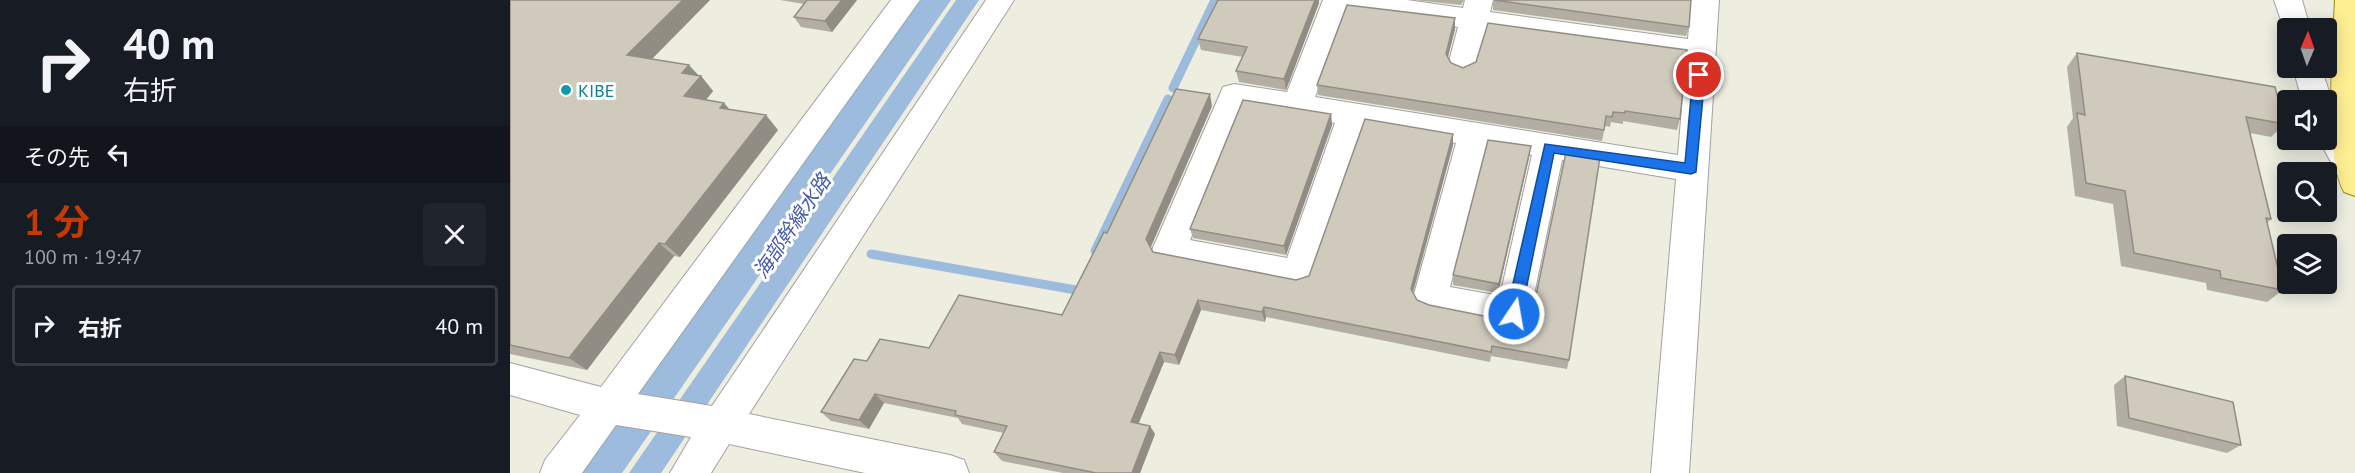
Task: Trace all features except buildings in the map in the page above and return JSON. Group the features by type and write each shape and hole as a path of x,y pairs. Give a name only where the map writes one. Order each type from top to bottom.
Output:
{"main road":[{"path":"2343,112 2349,0"}],"street":[{"path":"559,473 613,407 906,0"},
{"path":"689,473 714,424 1000,0"},
{"path":"1297,105 1338,0 1477,9 1701,51"},
{"path":"1670,473 1705,0"},
{"path":"2288,0 2293,18"},
{"path":"1463,66 1477,9"},
{"path":"1353,115 1298,274 1169,250 1234,95 1691,169"},
{"path":"2343,112 2353,176"},
{"path":"1473,135 1430,298 1514,314 1549,147"},
{"path":"510,379 613,407 714,424 950,473"}],"water":[{"name":"海部幹線水路","path":"919,0 951,0 622,473 580,473"},
{"path":"956,0 979,0 661,473 629,473"}],"waterway":[{"path":"1173,88 1215,0"},
{"path":"1095,251 1168,99"},
{"path":"871,254 1076,290"}],"place":[{"name":"KIBE","path":"566,90"}],"route":[{"path":"1514,314 1549,147 1691,169 1699,75"}]}
